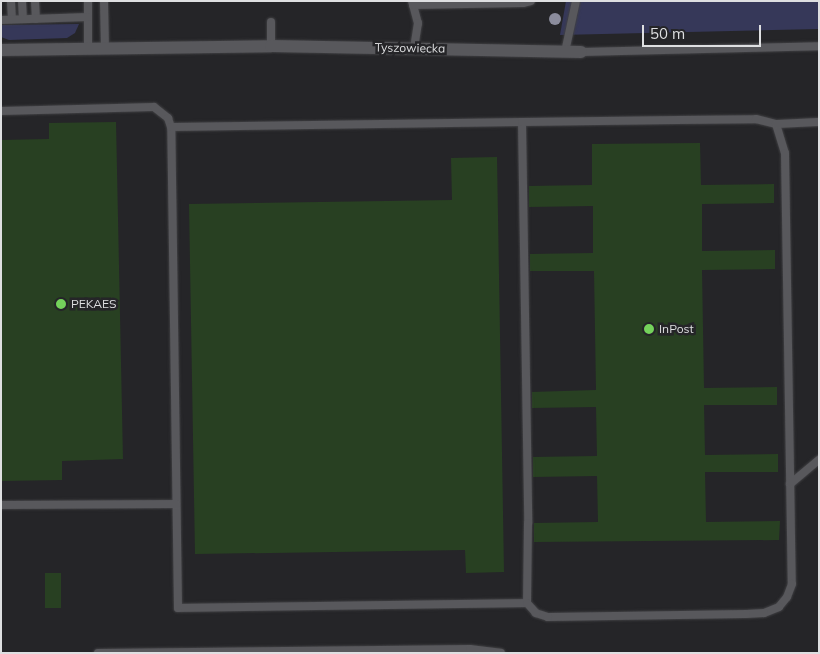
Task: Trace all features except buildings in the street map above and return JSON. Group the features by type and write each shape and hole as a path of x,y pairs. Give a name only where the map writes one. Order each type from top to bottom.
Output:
{"street":[{"name":"Tyszowiecka","path":"1,50 271,46 581,52"}],"lane":[{"path":"11,1 12,19"},
{"path":"22,1 22,19"},
{"path":"35,1 36,19"},
{"path":"88,1 88,49"},
{"path":"104,1 106,49"},
{"path":"414,48 418,23 412,3 523,4 531,1"},
{"path":"565,52 576,1"},
{"path":"1,20 88,17"},
{"path":"271,22 271,46"},
{"name":"Tyszowiecka","path":"581,52 819,46"},
{"path":"1,110 154,107 168,118 171,127 178,608 527,603"},
{"path":"171,127 746,118 776,124 819,122"},
{"path":"522,122 528,523 527,603 536,613 548,617 764,613 779,607 787,597 792,584 785,154 776,124"},
{"path":"790,484 819,460"},
{"path":"1,505 176,504"},
{"path":"98,653 470,651 501,653"}],"shaded area":[{"path":"566,1 819,1 819,29 560,35"},
{"path":"79,24 75,33 67,38 9,40 1,37 1,25"}],"place":[{"name":"PEKAES","path":"61,304"},
{"name":"InPost","path":"649,329"}]}
